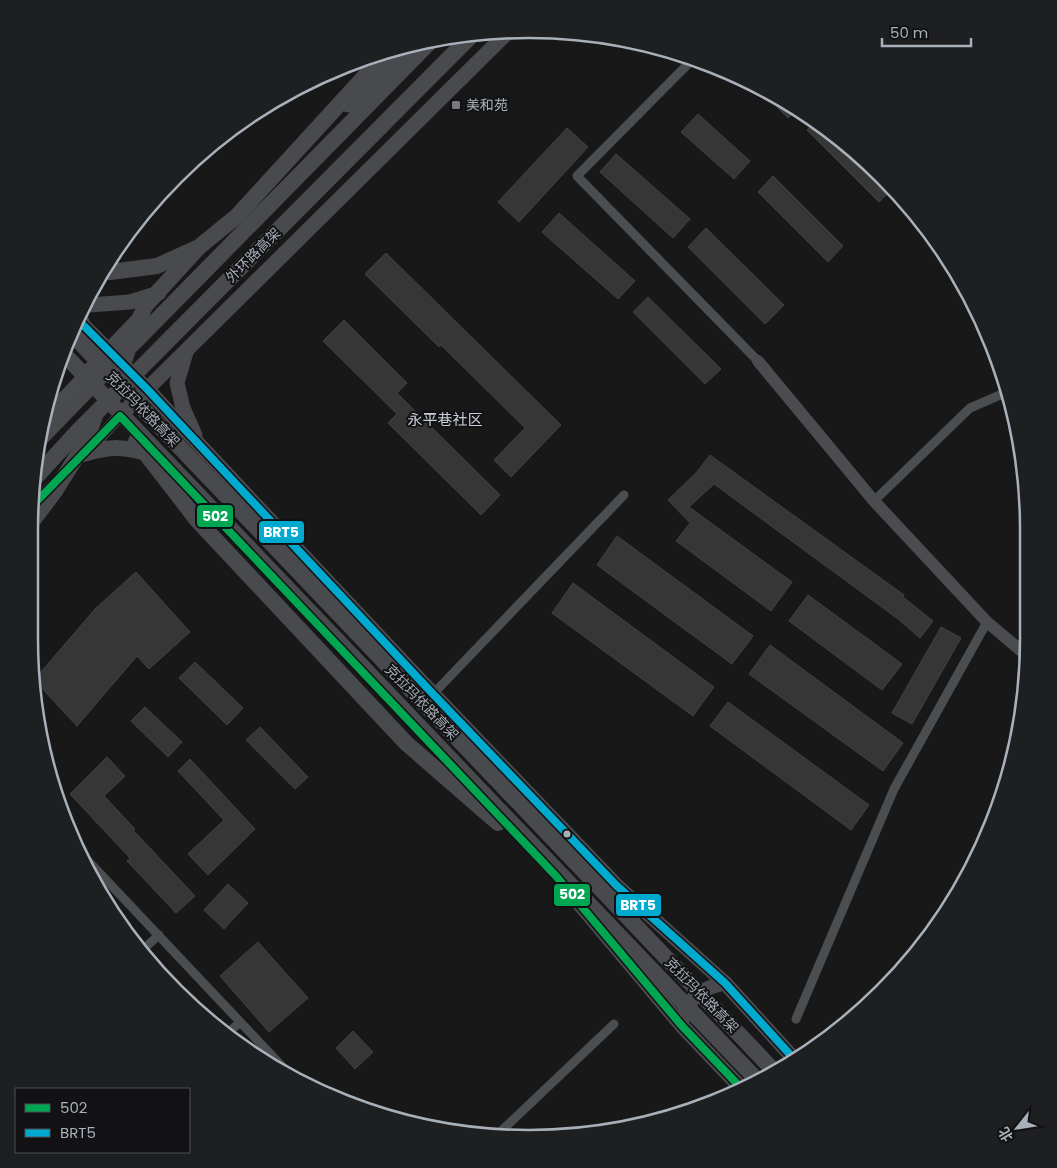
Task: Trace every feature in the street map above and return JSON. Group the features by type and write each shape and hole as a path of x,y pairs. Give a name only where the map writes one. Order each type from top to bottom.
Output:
{"highway":[{"name":"外环路高架","path":"41,471 84,425 465,42"},
{"name":"外环路高架","path":"47,432 423,49"},
{"path":"378,62 237,216 199,248 145,306 121,371 122,411 138,445 197,520 406,743 482,808 611,928"},
{"path":"110,272 157,266 199,248"},
{"path":"38,513 55,492 85,443 94,421 97,397 89,342 82,324"},
{"name":"克拉玛依路高架","path":"76,338 770,1067"},
{"name":"克拉玛依路高架","path":"68,360 753,1076"},
{"path":"83,454 102,448 114,447 158,456"}],"main road":[{"path":"120,416 501,39"},
{"path":"83,377 398,55"},
{"path":"91,305 130,302 168,290"},
{"path":"82,324 148,389 433,694 617,886 725,983 790,1055"},
{"path":"186,351 177,383 184,408 200,445"},
{"path":"68,360 556,876 682,1026 737,1084"},
{"path":"682,1026 684,1013 695,996 712,986 725,983"}],"street":[{"path":"687,64 577,176 758,361 874,501 987,622 1019,649"},
{"path":"52,409 83,377"},
{"path":"874,501 970,408 1001,395"},
{"path":"39,499 120,416"},
{"path":"433,694 624,495"},
{"path":"796,1019 894,789 987,622"},
{"path":"92,865 277,1061"},
{"path":"146,947 159,935"},
{"path":"231,1030 240,1022"},
{"path":"503,1129 614,1024"}],"building":[{"path":"772,102 792,114 788,118"},
{"path":"698,114 750,161 734,179 681,132"},
{"path":"810,127 827,139 852,159 887,194 879,202 807,130"},
{"path":"567,128 588,147 519,222 498,202"},
{"path":"616,154 690,219 673,238 600,172"},
{"path":"773,176 843,246 828,262 758,192"},
{"path":"559,213 635,281 618,299 542,232"},
{"path":"706,228 784,305 765,324 688,247"},
{"path":"386,253 561,425 511,477 494,460 525,428 441,345 439,347 365,274"},
{"path":"648,297 721,369 705,384 633,312"},
{"path":"344,320 407,383 397,393 500,495 481,515 388,423 397,414 323,341"},
{"path":"710,455 904,595 903,597 933,621 920,638 898,619 714,484 689,507 792,582 771,611 676,541 690,523 668,500 697,472"},
{"path":"617,536 753,636 732,664 597,565"},
{"path":"136,572 190,632 149,669 137,656 77,726 40,687 39,674 96,608"},
{"path":"573,583 714,687 693,716 552,613"},
{"path":"808,595 902,664 882,690 789,621"},
{"path":"941,627 961,638 912,724 892,713"},
{"path":"770,645 903,743 883,771 749,674"},
{"path":"195,662 243,708 227,725 179,678"},
{"path":"728,702 869,805 851,830 710,726"},
{"path":"145,707 182,742 168,757 131,721"},
{"path":"260,727 308,777 295,789 246,740"},
{"path":"107,757 125,776 104,796 195,896 176,913 127,861 130,858 70,794"},
{"path":"190,759 255,829 208,875 188,854 224,820 178,771"},
{"path":"228,884 248,903 224,929 204,910"},
{"path":"258,942 308,998 269,1032 220,976"},
{"path":"353,1031 373,1052 355,1069 336,1048"}],"transit line":[{"name":"BRT5","path":"82,324 147,389 433,694 617,886 725,983 790,1055"},
{"name":"502","path":"39,499 120,416 556,876 682,1026 737,1084"}],"place":[{"name":"美和苑","path":"456,105"}],"district":[{"name":"永平巷社区","path":"445,420"}]}
